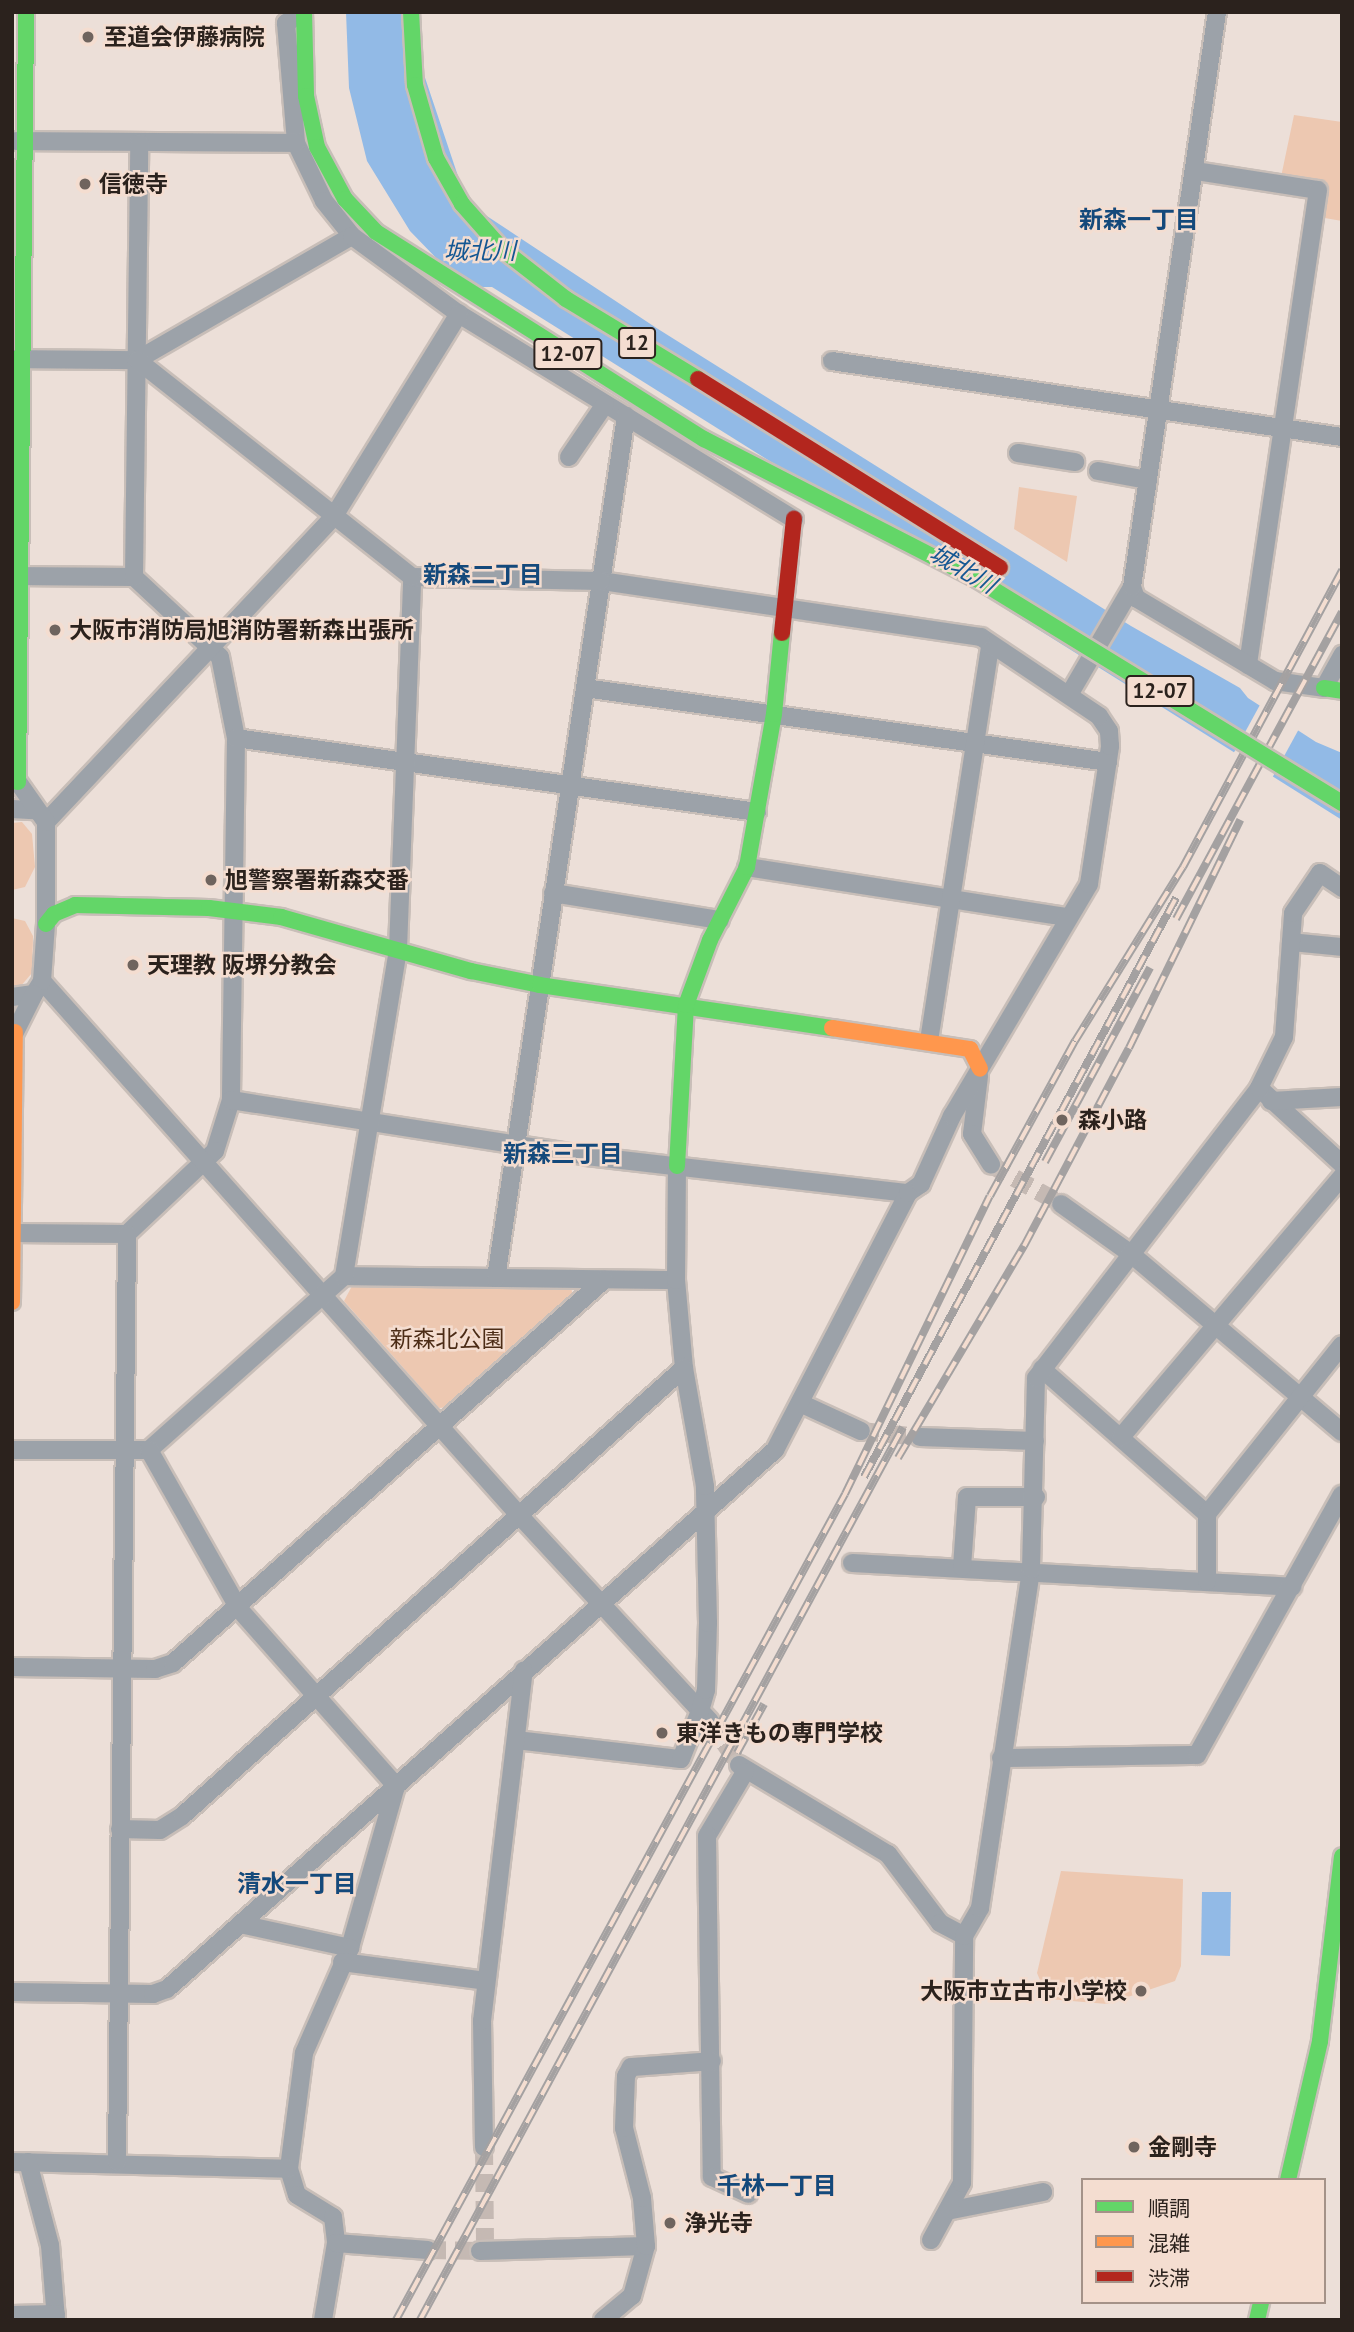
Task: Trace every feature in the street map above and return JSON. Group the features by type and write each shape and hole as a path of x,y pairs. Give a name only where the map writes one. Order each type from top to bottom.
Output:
{"main road":[{"path":"15,787 19,141 26,12"},
{"name":"12","path":"411,12 415,85 436,158 473,220 502,249 566,299 898,501 1006,572"},
{"name":"12-07","path":"298,16 306,96 324,166 345,199 396,247 704,439 978,580 1342,803"},
{"path":"677,1166 686,1005 720,920 747,867 774,714 794,519"},
{"path":"1094,626 1118,641"},
{"path":"46,924 54,914 75,905 233,910 281,917 540,985 970,1049 980,1069"},
{"path":"12,1302 14,1028"},
{"path":"1288,2178 1323,2017 1342,1856"}],"street":[{"path":"1069,695 1129,594 1196,171 1217,12"},
{"path":"298,16 286,23 296,143 324,201 352,236 459,314 794,519"},
{"path":"19,141 296,143"},
{"path":"134,577 139,143"},
{"path":"1196,171 1318,190 1248,665"},
{"path":"18,359 137,360 352,236"},
{"path":"40,816 211,648 334,516 459,314"},
{"path":"12,1992 153,1994 167,1989 706,1508 775,1450 908,1193 921,1184 980,1069 1066,917 1089,884 1108,762 1106,723 1069,695 990,645 981,636 601,581 412,577 137,360"},
{"path":"832,361 1342,437"},
{"path":"569,457 605,404"},
{"path":"496,1278 626,416"},
{"path":"1018,453 1076,462"},
{"path":"1098,471 1148,480"},
{"path":"13,1233 127,1234 215,1152 231,1100 236,738 220,657 134,577 16,576"},
{"path":"12,1450 149,1450 344,1276 398,949 412,577"},
{"path":"1129,594 1275,681 1333,690 1342,655"},
{"path":"929,1041 990,645"},
{"path":"584,688 976,741 1108,762"},
{"path":"236,738 757,812"},
{"path":"14,1028 38,987 46,924 40,816 15,787"},
{"path":"12,809 40,816"},
{"path":"747,867 952,897 1066,917"},
{"path":"931,2240 962,2183 964,1936 980,1908 1031,1569 1036,1497 1035,1378 1131,1254 1265,1095 1284,1037 1293,914 1320,873 1342,888"},
{"path":"554,894 720,920"},
{"path":"1291,942 1342,947"},
{"path":"12,997 38,987"},
{"path":"38,987 206,1162 519,1515 705,1716"},
{"path":"980,1069 972,1134 991,1165"},
{"path":"1265,1095 1342,1097"},
{"path":"1265,1095 1342,1164"},
{"path":"231,1100 516,1146 908,1193"},
{"path":"516,1740 681,1759 705,1716 708,1623 704,1465 684,1368 676,1280 677,1166"},
{"path":"1121,1437 1342,1176"},
{"path":"1061,1204 1131,1254 1342,1432"},
{"path":"117,2162 127,1234"},
{"path":"344,1276 676,1280"},
{"path":"12,1667 155,1669 173,1663 239,1609 604,1280"},
{"path":"1207,1581 1207,1514 1342,1345"},
{"path":"120,1829 169,1826 684,1368"},
{"path":"1042,1369 1207,1514"},
{"path":"800,1403 861,1431"},
{"path":"919,1437 1035,1441"},
{"path":"149,1450 239,1609 396,1786"},
{"path":"1002,1758 1197,1755 1342,1494"},
{"path":"962,1567 967,1497 1036,1497"},
{"path":"852,1563 1031,1569 1292,1587"},
{"path":"484,2147 482,2021 524,1671"},
{"path":"748,2194 712,2177 707,1836 742,1769 888,1854 940,1923 964,1936"},
{"path":"323,2320 336,2243 333,2217 297,2195 289,2169 304,2053 346,1955 396,1786"},
{"path":"240,1924 346,1955 486,1981"},
{"path":"1323,2017 1342,2020"},
{"path":"603,2320 632,2297 646,2246 642,2199 624,2128 626,2076 631,2067 712,2061"},
{"path":"12,2315 56,2317 50,2245 20,2162 117,2162 289,2169"},
{"path":"947,2211 1043,2192"},
{"path":"336,2243 428,2249"},
{"path":"484,2248 646,2246"}],"green space":[{"path":"1294,115 1342,122 1342,221 1319,217 1323,186 1313,180 1281,177"},
{"path":"1019,487 1077,496 1067,562 1014,529"},
{"path":"22,822 32,834 35,867 25,887 12,890 12,823"},
{"path":"12,918 25,921 33,936 32,973 20,987 12,986"},
{"name":"新森北公園","path":"352,1286 571,1287 573,1297 450,1407 439,1408 344,1301"},
{"path":"1061,1871 1183,1879 1181,1966 1175,1981 1107,2004 1048,1999 1037,1973"}],"water":[{"name":"城北川","path":"346,12 403,12 467,203 658,329 1131,626 1240,688 1248,698 1316,742 1342,753 1342,820 492,287 475,287 440,262 410,231 367,161 349,88"},
{"path":"1202,1892 1231,1892 1230,1956 1201,1955"}],"pier":[{"path":"1261,703 1300,727 1271,780 1232,756"}],"tunnel":[{"path":"991,1165 1061,1204"},
{"path":"861,1431 920,1437"},
{"path":"710,1721 739,1765"},
{"path":"484,2147 485,2241"},
{"path":"428,2250 480,2251"}],"railway":[{"path":"396,2320 845,1494 990,1196 1075,1041 1183,867 1342,570"},
{"path":"1176,919 1342,612"},
{"path":"898,1458 1024,1246 1129,1048 1240,820"},
{"path":"864,1477 1176,898"},
{"path":"1045,1162 1150,968"},
{"path":"420,2320 903,1427"},
{"path":"737,1753 764,1704"}],"traffic: fast":[{"path":"18,782 26,12"},
{"path":"304,12 306,96 317,147 345,199 376,232 704,439 978,580"},
{"path":"411,12 415,85 436,158 462,204 502,249 566,299 698,379"},
{"path":"978,580 1342,803"},
{"path":"677,1166 686,1005 710,940 747,867 774,714 782,633"},
{"path":"1324,688 1342,691"},
{"path":"46,924 54,914 75,905 209,908 281,917 471,971 540,985 832,1028"},
{"path":"1288,2178 1320,2041 1342,1856"},
{"path":"1257,2320 1261,2304"}],"traffic: slow":[{"path":"832,1028 970,1049 980,1069"},
{"path":"12,1302 15,1032"}],"traffic: jam":[{"path":"698,379 1000,568"},
{"path":"782,633 794,519"}],"place":[{"name":"至道会伊藤病院","path":"88,37"},
{"name":"信徳寺","path":"85,184"},
{"name":"大阪市消防局旭消防署新森出張所","path":"55,630"},
{"name":"旭警察署新森交番","path":"211,880"},
{"name":"天理教 阪堺分教会","path":"133,965"},
{"name":"森小路","path":"1062,1120"},
{"name":"東洋きもの専門学校","path":"662,1733"},
{"name":"大阪市立古市小学校","path":"1141,1991"},
{"name":"金剛寺","path":"1134,2147"},
{"name":"浄光寺","path":"670,2223"}],"district":[{"name":"新森一丁目","path":"1139,220"},
{"name":"新森二丁目","path":"483,575"},
{"name":"新森三丁目","path":"563,1154"},
{"name":"清水一丁目","path":"297,1884"},
{"name":"千林一丁目","path":"777,2186"}]}
